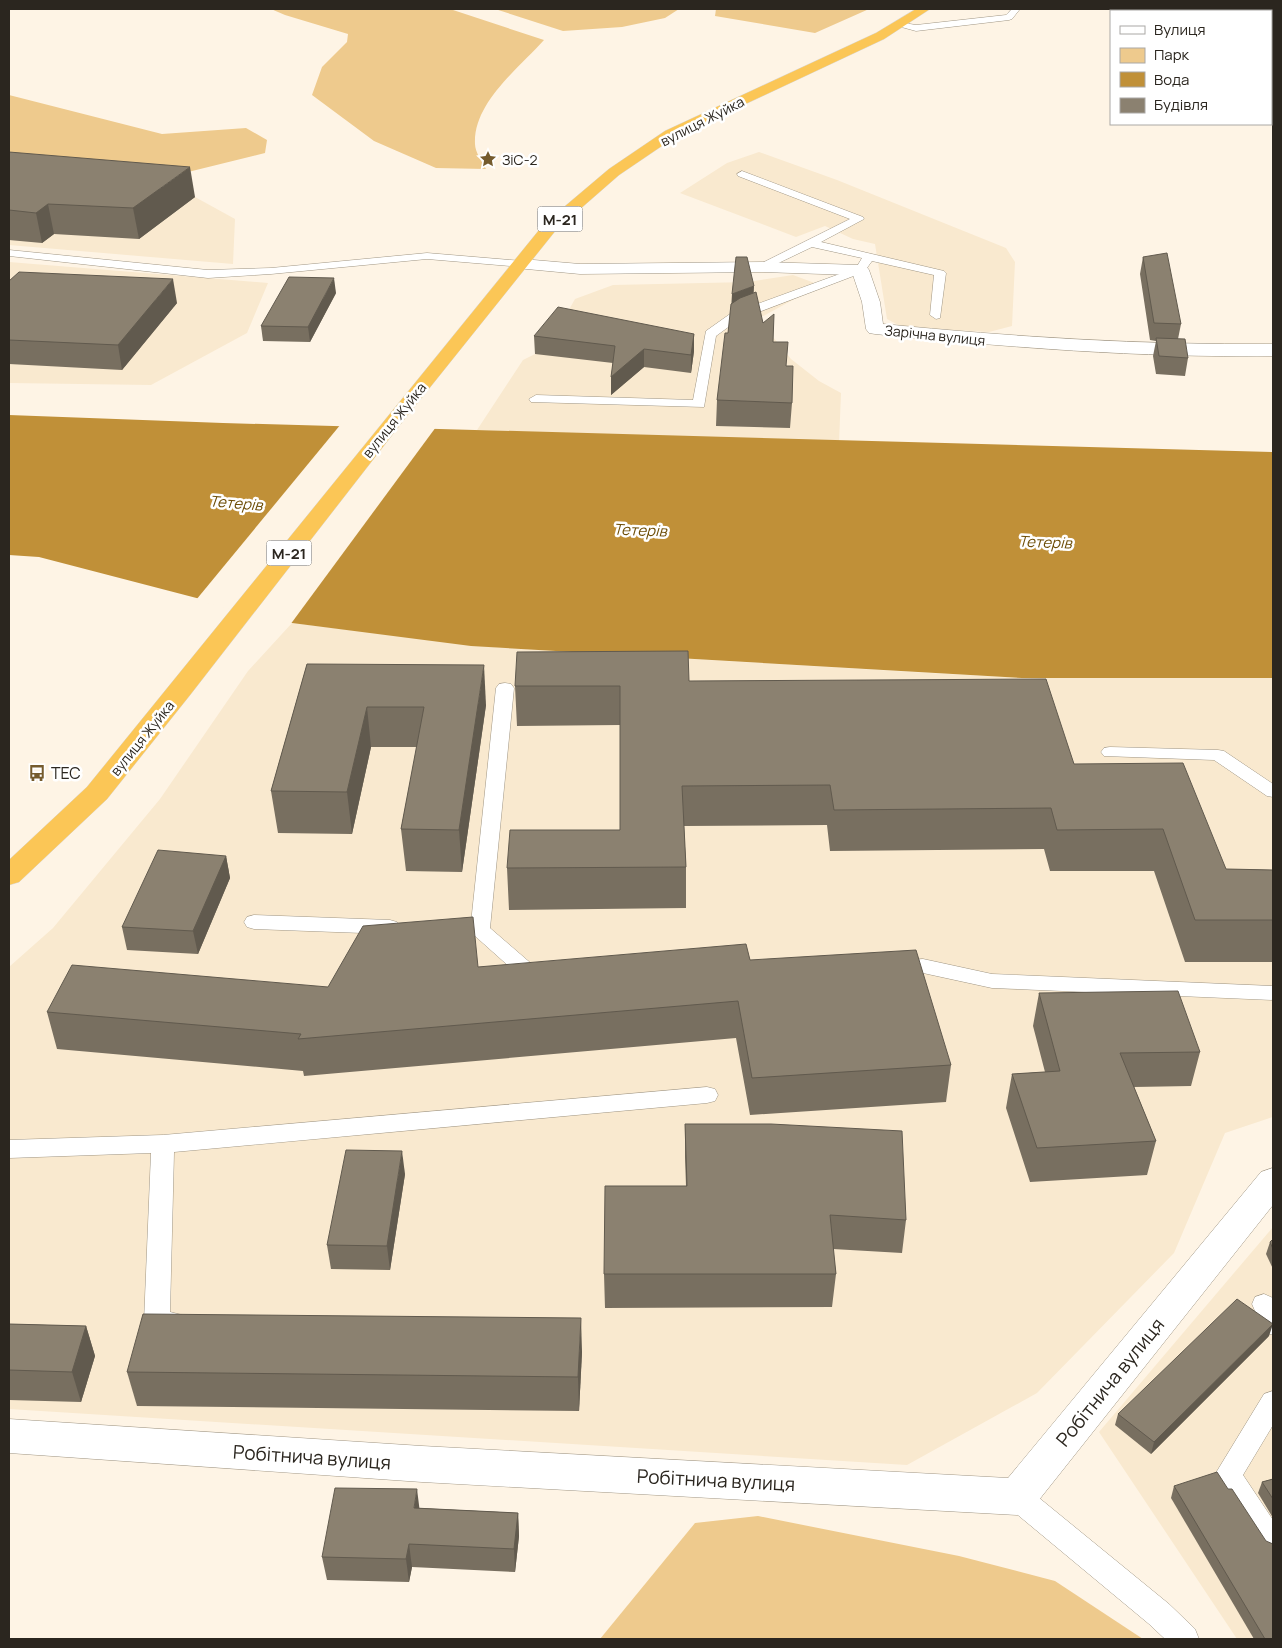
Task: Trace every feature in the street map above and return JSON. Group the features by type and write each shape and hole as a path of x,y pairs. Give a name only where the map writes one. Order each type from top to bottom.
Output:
{"highway":[{"name":"М-21","path":"898,25 924,9"},
{"name":"вулиця Жуйка","path":"10,872 97,793 181,690 396,417 522,264 550,227 614,172 670,134 849,51 898,25"}],"street":[{"path":"522,264 580,269 762,267 864,263"},
{"name":"Зарічна вулиця","path":"864,263 875,329 1000,342 1194,351 1273,350"},
{"name":"Робітнича вулиця","path":"9,1436 422,1464 1017,1497 1273,1181"}],"lane":[{"path":"968,21 982,9"},
{"path":"898,25 916,28 1010,17 1016,9"},
{"path":"742,174 859,219 762,267"},
{"path":"811,243 864,263 940,273 936,315"},
{"path":"9,254 208,274 271,271 427,256 522,264"},
{"path":"46,270 59,258"},
{"path":"536,399 699,404 710,334 734,317 864,263"},
{"path":"174,283 190,272"},
{"path":"480,930 505,688"},
{"path":"1110,752 1218,755 1273,792"},
{"path":"254,922 480,930 529,973 559,972"},
{"path":"874,967 923,966 992,981 1273,993"},
{"path":"9,1149 163,1144 707,1095"},
{"path":"163,1144 158,1322 197,1322"},
{"path":"1273,1402 1228,1476 1273,1543"},
{"path":"1017,1497 1159,1614 1185,1639"}],"shaded area":[{"path":"759,152 837,180 1006,248 1015,262 1012,326 989,332 902,327 887,319 875,244 853,239 825,226 796,237 680,193 727,163"},
{"path":"9,180 195,197 235,219 233,264 9,245"},
{"path":"9,262 268,283 247,333 151,385 9,383"},
{"path":"793,275 820,285 754,321 773,337 791,359 819,381 841,393 839,443 477,430 523,360 535,354 566,315 575,299 613,285 748,282"},
{"path":"292,623 492,647 913,672 1022,678 1273,678 1273,1117 1225,1133 1174,1253 1037,1393 907,1465 9,1409 9,967 53,928 160,799 248,671"},
{"path":"1273,1227 1273,1639 1237,1639 1099,1432"}],"green space":[{"path":"271,9 450,9 544,40 499,87 481,114 476,129 475,147 486,169 436,168 374,141 312,95 322,67 347,42 348,34"},
{"path":"495,9 679,9 665,18 622,27 563,31"},
{"path":"716,9 869,9 815,33 715,16"},
{"path":"9,95 162,134 246,128 267,140 265,153 184,173 9,174"},
{"path":"758,1516 959,1556 1055,1581 1143,1639 600,1639 695,1523"}],"water":[{"name":"Тетерів","path":"9,415 223,423 1273,452 1273,678 1022,678 471,646 292,623 39,557 9,555"}],"pier":[{"path":"341,424 436,427 290,625 196,600"}],"building":[{"path":"9,152 190,167 133,208 48,204 36,213 9,210"},
{"path":"1167,253 1181,324 1154,323 1143,257"},
{"path":"736,257 747,257 754,286 732,294"},
{"path":"19,272 173,279 118,345 9,340 9,281"},
{"path":"289,277 334,278 308,327 261,326"},
{"path":"756,292 763,323 774,314 773,342 788,342 786,366 793,366 792,403 717,400 725,333 728,333 731,304 740,298"},
{"path":"558,307 694,334 691,355 644,349 611,377 615,346 534,336"},
{"path":"1156,338 1185,339 1188,358 1159,356"},
{"path":"688,651 689,681 1046,679 1074,764 1183,763 1226,869 1273,870 1273,920 1195,920 1163,829 1057,830 1051,808 834,810 830,785 682,786 686,867 507,868 510,830 620,830 620,686 515,686 517,652"},
{"path":"307,664 484,665 459,830 401,829 424,707 367,707 347,792 271,791"},
{"path":"158,850 226,856 193,931 122,927"},
{"path":"473,917 478,967 746,944 750,960 916,950 951,1065 752,1078 738,1001 298,1039 301,1034 47,1012 72,965 328,987 363,926"},
{"path":"1178,991 1200,1052 1120,1053 1156,1141 1037,1148 1012,1074 1060,1071 1039,993"},
{"path":"685,1124 771,1124 902,1131 906,1220 830,1215 836,1274 604,1274 605,1186 687,1186"},
{"path":"346,1150 402,1151 387,1246 327,1245"},
{"path":"1237,1299 1273,1324 1154,1442 1118,1414"},
{"path":"143,1314 581,1318 578,1377 127,1372"},
{"path":"9,1324 86,1326 72,1372 9,1370"},
{"path":"1217,1472 1228,1489 1232,1489 1266,1541 1273,1544 1273,1639 1265,1639 1174,1486"},
{"path":"1273,1479 1273,1499 1262,1482"},
{"path":"335,1488 417,1489 414,1508 518,1513 514,1549 409,1544 406,1559 322,1557"}],"place":[{"name":"ЗіС-2","path":"488,159"},
{"name":"ТЕС","path":"37,773"}]}
